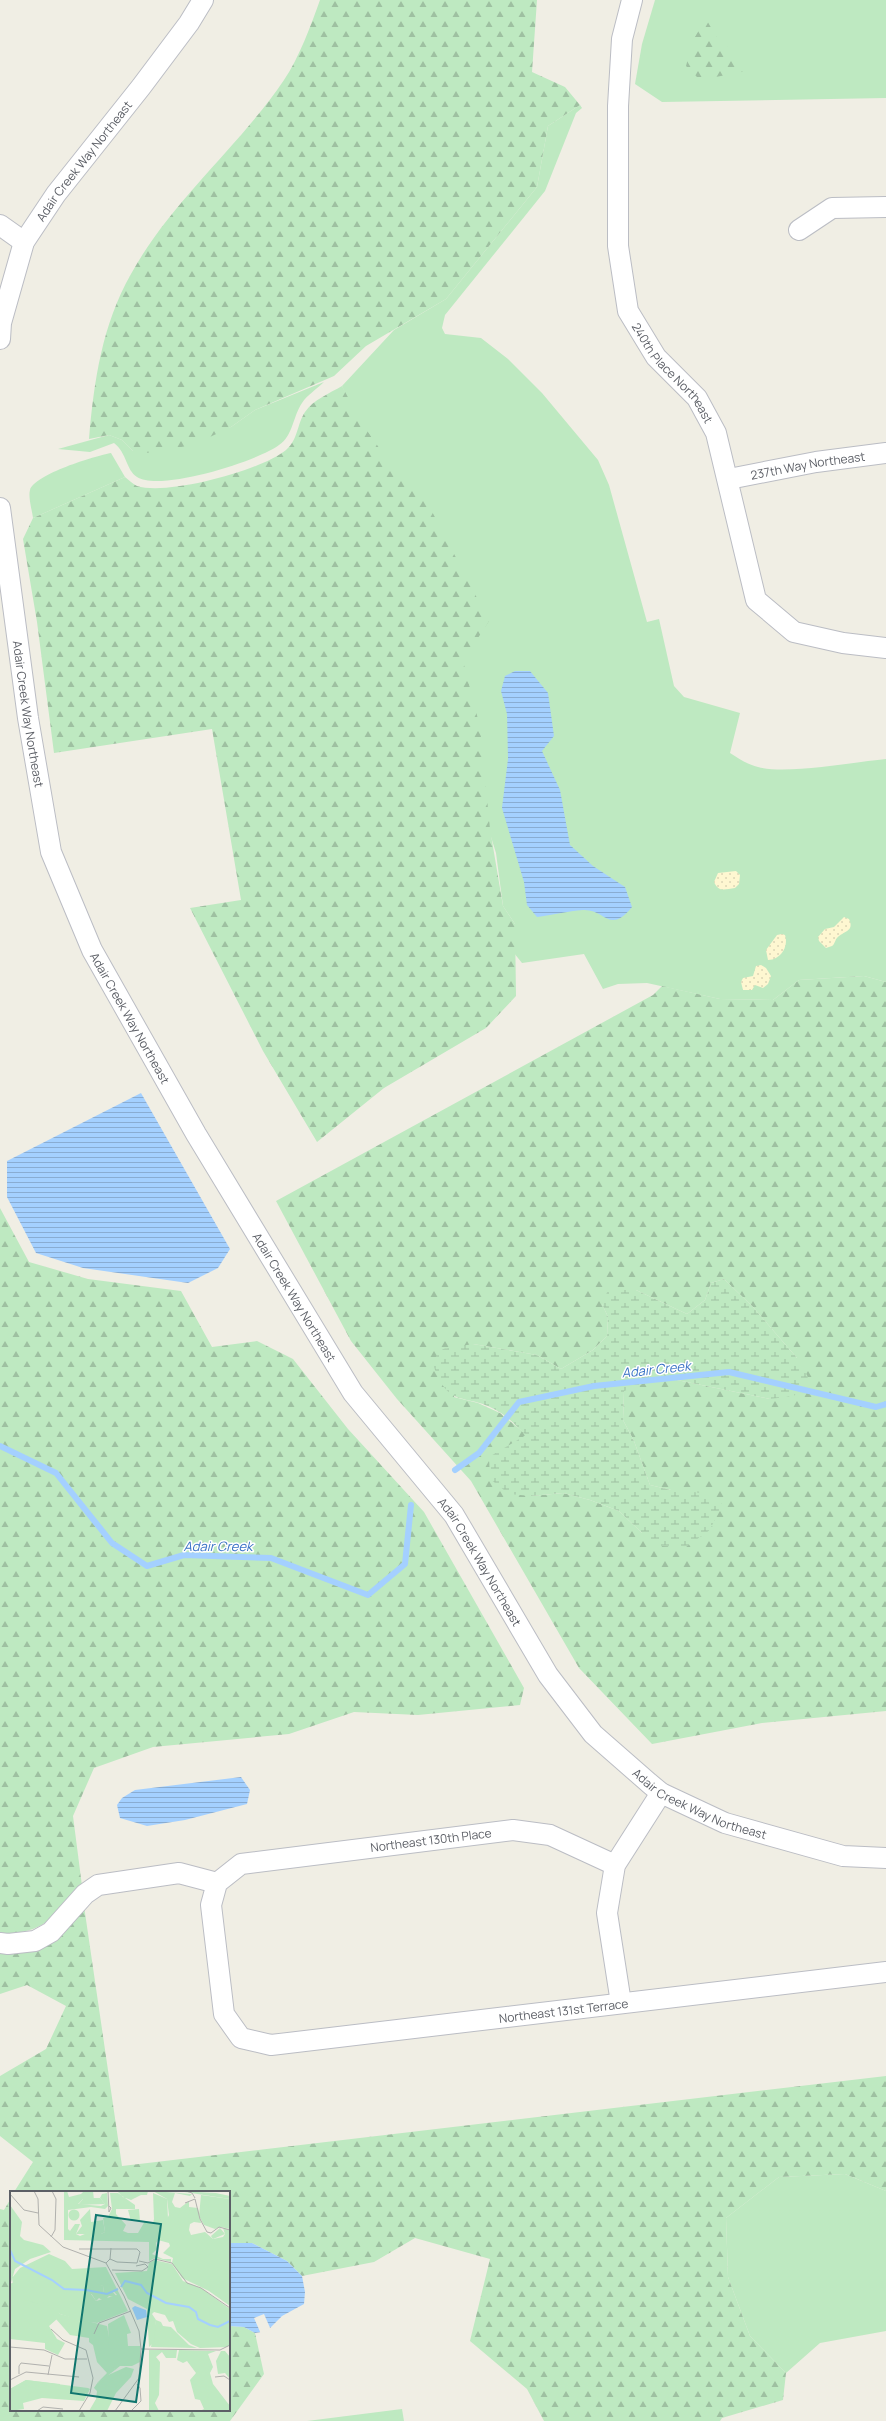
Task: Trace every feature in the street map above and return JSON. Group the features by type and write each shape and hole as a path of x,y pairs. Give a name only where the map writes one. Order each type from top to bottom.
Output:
{"street":[{"name":"Adair Creek Way Northeast","path":"0,340 2,323 24,242 56,194 146,80 189,23 203,0"},
{"name":"240th Place Northeast","path":"632,0 622,39 618,106 618,246 628,311 656,357 697,398 716,433 729,480 756,600 794,632 843,644 886,648"},
{"path":"799,230 832,208 886,207"},
{"path":"0,225 24,242"},
{"name":"237th Way Northeast","path":"729,480 816,462 886,453"},
{"name":"Adair Creek Way Northeast","path":"0,508 28,718 50,852 92,950 196,1134 353,1393 454,1515 544,1669 593,1734 662,1793 725,1823 843,1856 886,1858"},
{"path":"621,2003 607,1913 615,1865 662,1793"},
{"name":"Northeast 130th Place","path":"217,1883 241,1864 513,1830 550,1835 615,1865"},
{"path":"0,1943 8,1944 35,1941 51,1932 85,1894 98,1885 179,1873 217,1883"},
{"name":"Northeast 131st Terrace","path":"217,1883 211,1905 224,2014 241,2038 271,2045 886,1972"}],"green space":[{"path":"320,0 537,0 532,72 565,87 580,105 548,126 537,187 446,299 366,346 334,376 255,410 231,427 193,445 146,453 133,451 122,440 109,435 89,439 101,354 106,333 121,293 147,247 165,222 246,129 284,80 300,52"},
{"path":"655,0 886,0 886,98 662,102 635,84 642,44"},
{"path":"706,19 716,36 752,70 700,80 686,66 693,40"},
{"path":"580,105 582,108 576,113 545,191 445,315 442,328 445,334 481,338 508,359 542,393 598,460 609,485 647,622 659,619 674,686 684,697 740,713 730,753 758,767 785,770 886,759 886,982 864,976 799,980 773,1000 720,999 647,983 618,984 603,989 584,954 522,963 514,953 515,924 503,906 496,853 373,458 342,386 394,330 446,299 537,187 548,126"},
{"path":"324,382 304,400 299,408 290,431 284,441 279,445 268,452 251,459 209,473 166,481 149,481 133,474 122,452 114,443 90,452 58,449 109,435 122,440 133,451 231,427 255,410"},
{"path":"342,386 361,422 398,475 426,500 489,621 463,661 480,727 490,829 503,906 515,924 516,996 486,1028 384,1088 317,1142 263,1051 190,908 241,900 212,729 54,753 37,622 23,539 33,518 125,477 137,486 151,488 170,487 191,484 236,473 274,458 286,450 293,442 302,417 308,408 322,397"},
{"path":"111,453 125,477 33,518 30,490 34,484 54,472 66,467"},
{"path":"864,976 886,982 886,1711 762,1723 652,1744 579,1668 471,1481 397,1399 351,1341 276,1201 653,995 662,986 720,999 773,1000 799,980","holes":["724,1279 753,1307 797,1358 770,1399 672,1379 653,1380 624,1390 623,1420 634,1441 650,1485 671,1490 642,1533 619,1511 590,1500 563,1493 531,1496 527,1435 500,1413 478,1403 454,1397 473,1344 537,1355 561,1369 593,1350 607,1336 608,1317 602,1304 636,1290 687,1314 705,1300 711,1283"]},
{"path":"0,1208 29,1262 88,1279 181,1291 212,1347 257,1341 293,1359 348,1429 424,1512 524,1688 520,1705 418,1715 354,1712 289,1734 153,1747 94,1768 73,1816 82,1886 55,1915 39,1927 16,1933 0,1934"},
{"path":"724,1279 753,1307 797,1358 808,1377 794,1396 770,1399 672,1379 653,1380 624,1391 623,1420 634,1441 650,1485 671,1490 704,1493 722,1504 710,1530 686,1547 660,1546 642,1533 619,1511 590,1500 563,1493 531,1496 509,1494 490,1479 489,1457 526,1435 501,1413 489,1406 459,1398 445,1388 438,1377 432,1361 443,1349 473,1344 537,1355 561,1369 593,1350 607,1336 608,1317 602,1304 608,1290 636,1290 687,1314 705,1300 711,1283"},
{"path":"84,1906 122,2166 886,2076 886,2191 845,2174 779,2177 726,2218 728,2277 750,2336 786,2373 783,2400 722,2418 720,2421 544,2421 527,2389 470,2341 490,2259 415,2238 374,2262 302,2276 287,2261 252,2243 230,2243 230,2191 15,2191 33,2162 0,2136 0,2076 46,2049 66,2006 27,1985 0,1994 0,1952"},
{"path":"845,2174 886,2191 886,2331 820,2343 786,2373 750,2336 728,2277 726,2218 779,2177"},
{"path":"10,2200 10,2411 230,2411 230,2326 244,2327 255,2333 264,2374 230,2421 0,2421 0,2209 4,2210"},
{"path":"402,2409 404,2421 307,2421"}],"sand":[{"path":"736,871 740,875 739,884 735,888 723,890 718,888 714,882 718,873"},
{"path":"844,917 849,919 850,926 848,931 839,936 832,946 826,948 819,941 818,937 825,929 834,927"},
{"path":"777,935 785,935 785,948 776,958 768,960 766,950"},
{"path":"761,965 766,968 771,976 768,984 763,988 755,985 752,990 743,990 741,982 743,978 753,976 756,966"}],"water":[{"path":"515,671 530,671 548,693 554,736 542,751 560,790 570,845 593,866 625,887 632,907 618,919 608,919 597,913 583,910 537,917 527,905 524,882 502,808 508,759 507,714 501,691 505,676"},
{"path":"141,1093 230,1249 218,1268 188,1283 83,1268 36,1253 7,1197 7,1161"},
{"path":"241,1777 250,1790 247,1804 185,1820 147,1826 120,1818 117,1805 122,1798 135,1790"},
{"path":"230,2243 252,2243 287,2261 302,2276 305,2292 304,2304 282,2316 267,2331 255,2333 244,2327 230,2326"}],"pier":[{"path":"264,2314 271,2330 261,2334 254,2318"}],"waterway":[{"name":"Adair Creek","path":"455,1470 479,1453 519,1402 594,1386 729,1372 876,1407 886,1404"},
{"name":"Adair Creek","path":"0,1446 56,1473 112,1543 147,1566 184,1555 271,1558 368,1595 405,1564 411,1505"}]}
